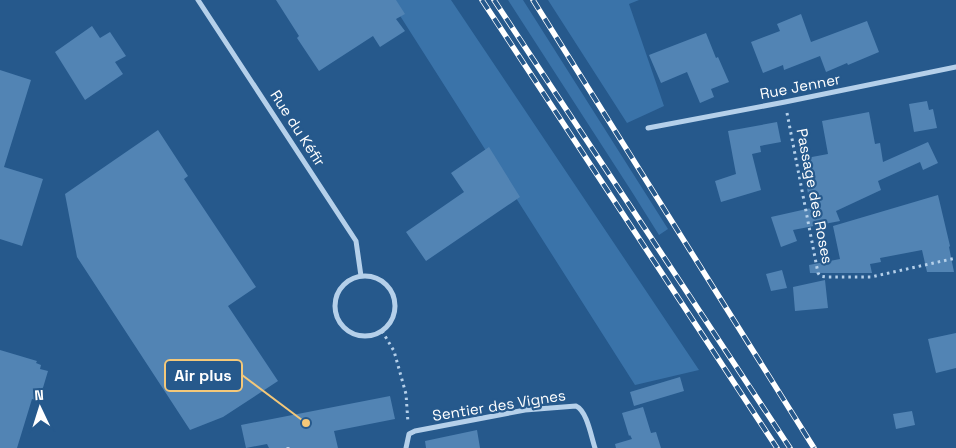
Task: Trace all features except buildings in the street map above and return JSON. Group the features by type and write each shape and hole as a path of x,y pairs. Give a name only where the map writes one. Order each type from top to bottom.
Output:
{"street":[{"name":"Rue du Kéfir","path":"198,0 356,241 361,276"},
{"name":"Rue Jenner","path":"648,128 956,67"},
{"path":"361,276 371,276 380,279 387,285 393,293 396,302 395,312 392,321 382,331 369,337 351,333 343,327 335,310 335,301 338,292 344,284 361,276"},
{"name":"Sentier des Vignes","path":"410,434 415,431 525,410 576,406 581,408 585,414 595,448"},
{"path":"406,448 410,434"}],"path":[{"name":"Passage des Roses","path":"785,102 820,276 871,277 956,258"},
{"path":"382,331 394,352 406,394 410,434"}],"shaded area":[{"path":"390,0 451,0 699,370 635,385"},
{"path":"508,0 523,0 668,229 659,235"},
{"path":"548,0 639,0 629,4 664,106 627,123"}],"railway":[{"path":"482,0 777,448"},
{"path":"494,0 790,448"},
{"path":"533,0 814,448"}],"place":[{"name":"Air plus","path":"306,423"}]}
